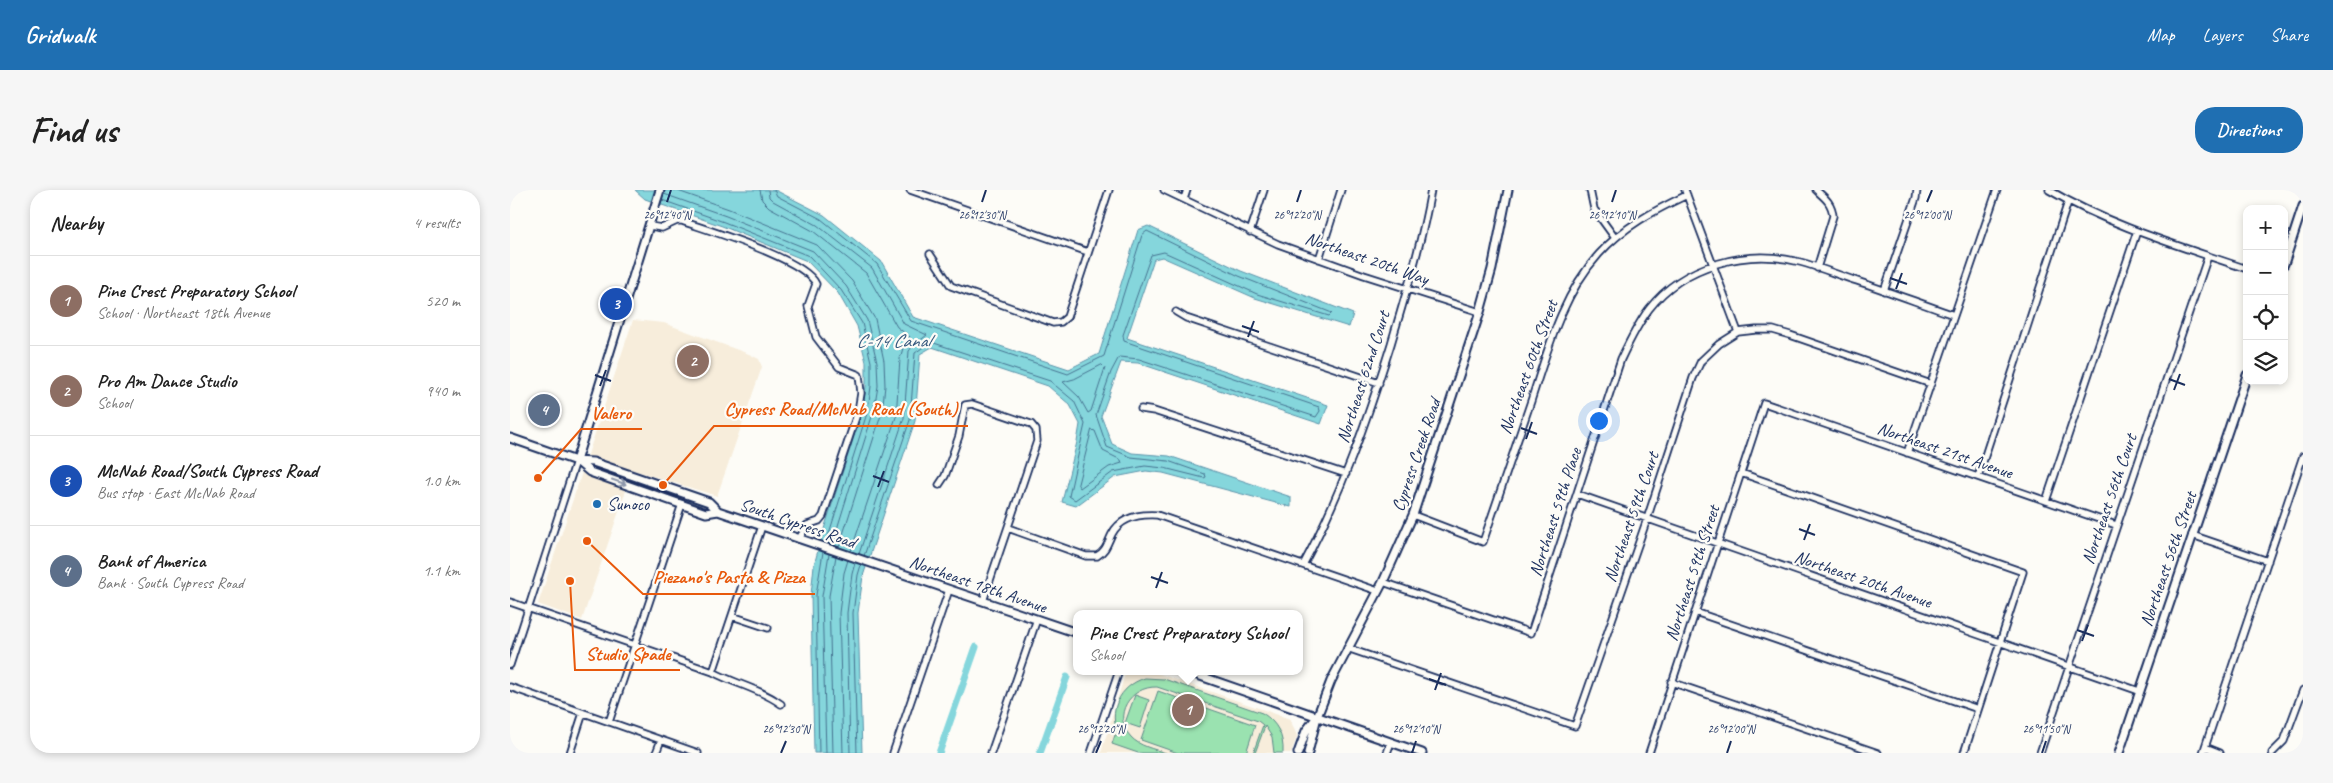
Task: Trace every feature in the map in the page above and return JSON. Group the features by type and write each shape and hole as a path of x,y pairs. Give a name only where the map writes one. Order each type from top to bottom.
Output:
{"street":[{"path":"510,665 576,461 660,190"},
{"path":"910,190 1088,252"},
{"path":"930,254 951,286 1053,323 1061,322 1067,318 1109,190"},
{"name":"Northeast 20th Way","path":"1164,190 1250,232 1319,258 1480,312"},
{"path":"1184,199 1187,190"},
{"path":"1250,232 1264,190"},
{"path":"1319,258 1341,190"},
{"name":"Northeast 62nd Court","path":"1303,565 1326,524 1379,383 1408,288 1431,190"},
{"name":"Cypress Creek Road","path":"1308,753 1317,717 1347,648 1383,582 1413,515 1480,312 1492,269 1508,190"},
{"path":"1590,190 1594,209 1615,238"},
{"path":"1816,190 1828,200 1833,216 1817,268"},
{"path":"1884,291 1916,198 1917,190"},
{"path":"1907,453 1997,190"},
{"path":"2049,190 2068,202 2137,231 2243,268"},
{"path":"1686,193 1738,332 1773,330 1931,384"},
{"name":"Northeast 60th Street","path":"1413,515 1484,542 1562,310 1587,269 1615,238 1650,214 1686,193"},
{"path":"1978,477 2068,202"},
{"path":"2288,252 2303,206"},
{"path":"650,226 662,228 677,221 682,222 784,259 812,276 816,284 808,306 816,337 839,367 859,375 861,392 858,411 823,516 819,521 807,525 799,539"},
{"path":"2046,501 2137,231"},
{"name":"Northeast 56th Court","path":"2040,753 2208,256"},
{"name":"Northeast 59th Place","path":"1383,582 1531,633 1621,359 1634,332 1649,309 1667,290 1713,264 1754,257 1792,260 1954,315"},
{"path":"1176,312 1186,318 1379,383"},
{"name":"Northeast 59th Court","path":"1347,648 1575,726 1647,519 1692,378 1701,361 1719,344 1738,332"},
{"name":"Northeast 56th Street","path":"2119,753 2244,385"},
{"name":"Northeast 21st Avenue","path":"1764,403 2116,525"},
{"name":"Northeast 59th Street","path":"1651,752 1671,682 1764,403"},
{"path":"939,485 945,476 958,436 965,405 972,404 1031,424 1036,430 1037,441 983,601"},
{"path":"1141,409 1154,411 1346,474"},
{"name":"South Cypress Road","path":"510,438 576,461 593,462 709,502 718,511"},
{"path":"2220,753 2204,750 2268,561 2301,472 2303,456"},
{"name":"South Cypress Road","path":"576,461 590,472 706,512 718,511 869,563"},
{"path":"1741,473 2023,572 1964,753"},
{"name":"Northeast 20th Avenue","path":"1577,494 2139,692"},
{"path":"609,722 682,504"},
{"path":"1008,528 1086,556 1097,556 1103,553 1113,532 1121,524 1135,516 1145,514 1157,515 1378,591"},
{"path":"713,672 762,526"},
{"path":"2192,536 2268,561"},
{"name":"Northeast 18th Avenue","path":"869,563 1073,632"},
{"path":"893,753 949,590"},
{"path":"510,602 713,672 730,681 770,696 781,704"},
{"path":"1695,612 1978,710"},
{"path":"732,616 768,628"},
{"path":"991,753 1037,619"},
{"path":"1091,753 1118,675"},
{"path":"1197,675 1422,753"},
{"path":"1671,682 1878,753"},
{"path":"510,687 698,753"},
{"path":"2272,753 2284,741 2303,690"},
{"path":"570,753 583,713"},
{"name":"Cypress Creek Road","path":"1298,753 1306,731 1317,717"},
{"path":"656,753 661,740"},
{"path":"1387,753 1391,742"}],"shaded area":[{"path":"633,320 664,323 749,354 759,359 762,367 717,496 633,470 582,620 538,604"},
{"path":"1125,675 1163,675 1290,719 1297,736 1291,753 1101,753"}],"green space":[{"path":"1145,678 1164,679 1262,713 1276,725 1281,735 1283,753 1274,753 1272,737 1265,726 1255,753 1253,753 1263,725 1258,721 1157,687 1139,691 1132,697 1126,704 1123,720 1125,729 1134,740 1147,747 1166,753 1138,753 1112,744 1115,735 1119,736 1114,718 1118,701 1128,687"},
{"path":"1158,691 1255,725 1246,753 1178,753 1141,740"},
{"path":"1135,695 1149,700 1140,728 1125,723"}],"water":[{"name":"C-14 Canal","path":"635,190 775,190 824,215 881,261 913,317 1069,369 1099,354 1138,230 1148,226 1241,271 1353,314 1349,327 1255,298 1162,257 1154,259 1127,338 1328,405 1321,424 1138,363 1121,362 1101,416 1112,444 1132,453 1169,456 1291,497 1291,507 1163,473 1146,471 1115,477 1076,506 1062,502 1080,424 1070,405 1048,386 932,347 920,354 915,421 863,576 858,613 862,753 814,753 811,595 814,565 863,409 866,386 866,362 857,326 838,293 807,261 722,226 645,199"}],"waterway":[{"path":"939,753 976,647"},
{"path":"1040,753 1067,677"}],"place":[{"name":"McNab Road/South Cypress Road","path":"616,304"},
{"name":"Pro Am Dance Studio","path":"693,361"},
{"name":"Bank of America","path":"544,410"},
{"name":"Valero","path":"538,478"},
{"name":"Cypress Road/McNab Road (South)","path":"663,485"},
{"name":"Sunoco","path":"597,504"},
{"name":"Piezano's Pasta & Pizza","path":"587,541"},
{"name":"Studio Spade","path":"570,581"},
{"name":"Pine Crest Preparatory School","path":"1188,710"}]}
